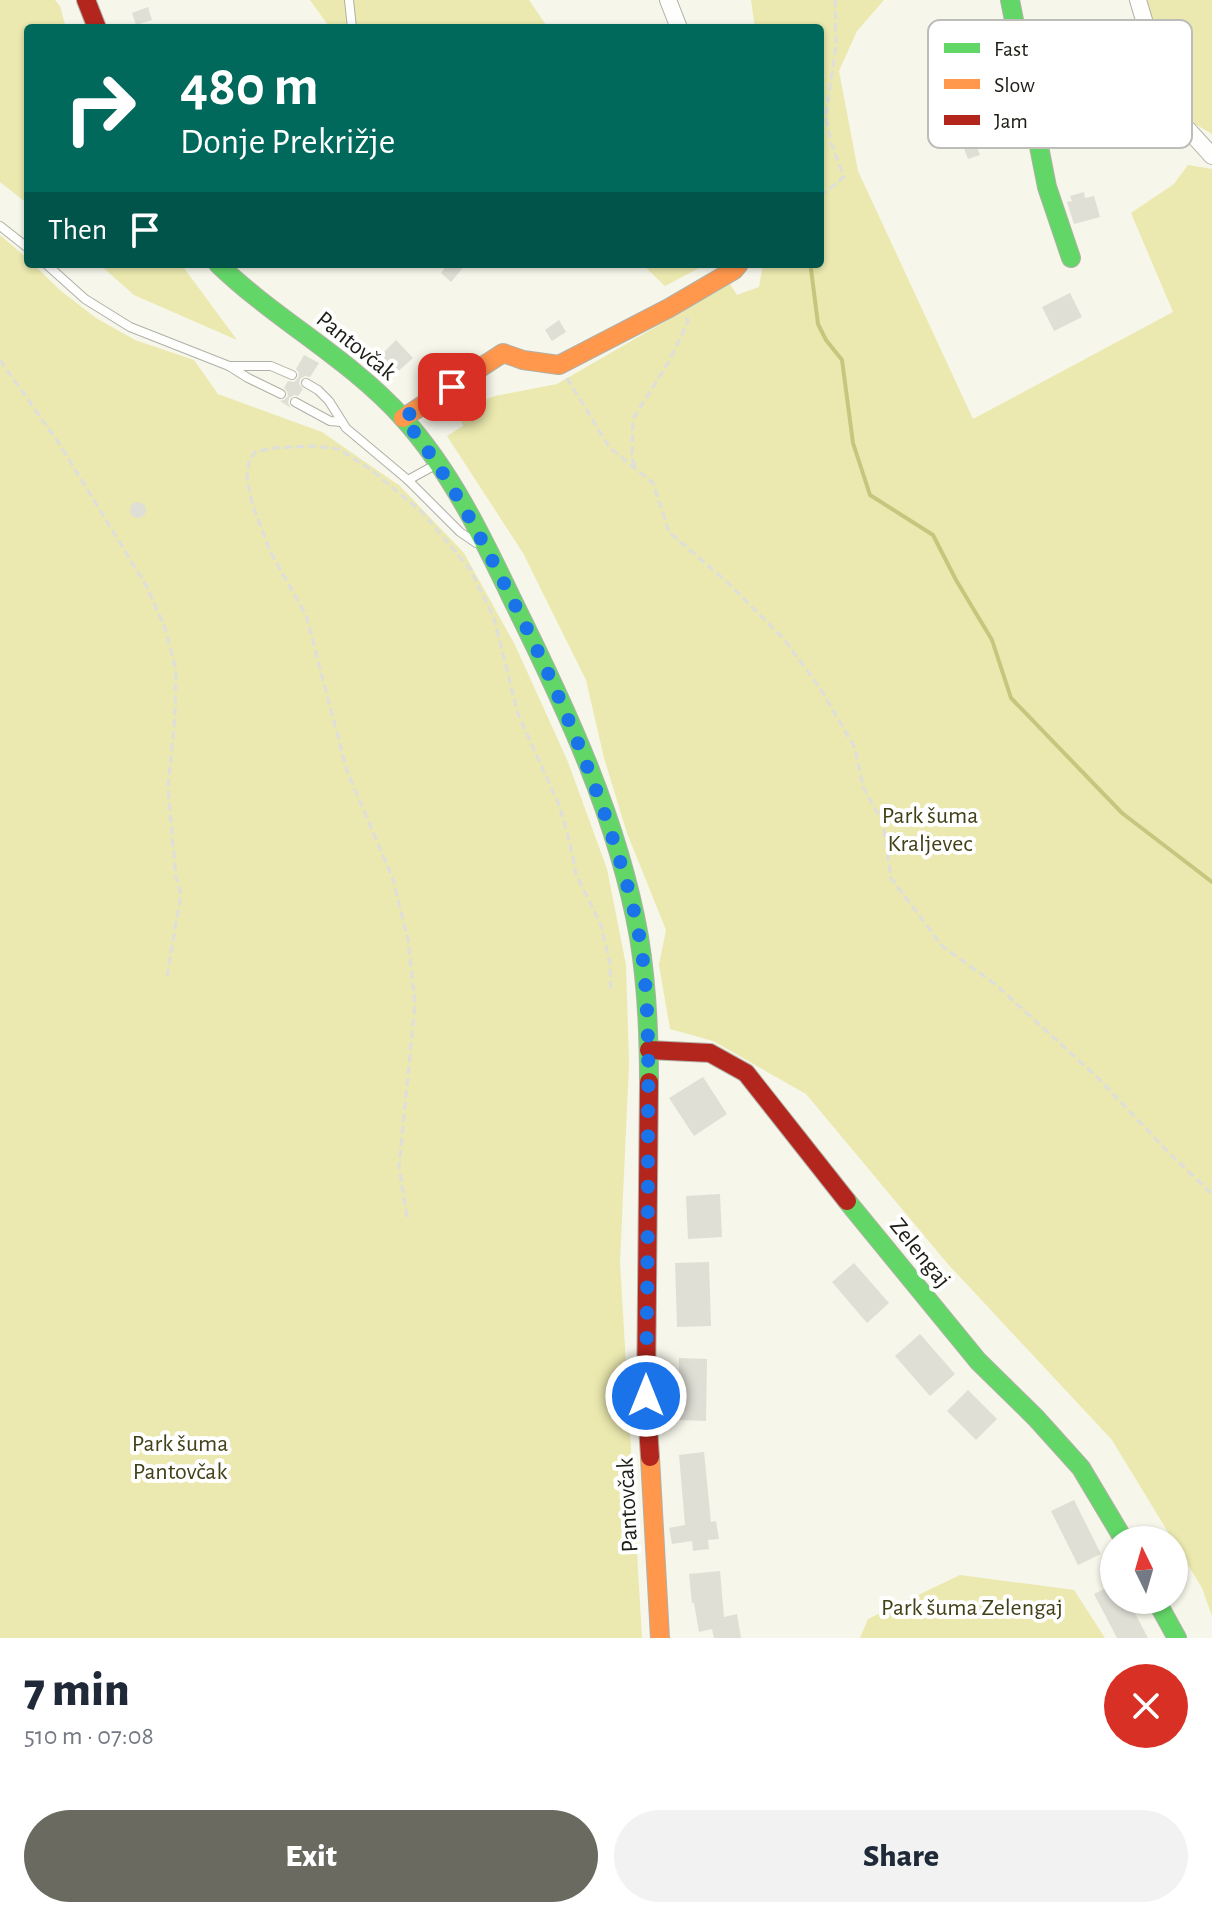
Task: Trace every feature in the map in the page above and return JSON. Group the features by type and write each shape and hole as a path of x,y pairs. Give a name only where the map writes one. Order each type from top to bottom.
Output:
{"main road":[{"path":"86,0 95,24"},
{"path":"1010,0 1014,20"},
{"path":"1039,148 1047,187 1071,258"},
{"name":"Pantovčak","path":"222,268 273,312 378,392 403,418 438,464 487,549 556,689 617,851 636,919 643,958 649,1050 646,1396 660,1638"},
{"path":"403,418 503,353 523,360 559,365 687,298 736,268"},
{"name":"Zelengaj","path":"649,1050 710,1053 746,1073 821,1170 978,1361 1081,1468 1116,1526"},
{"path":"1164,1614 1177,1638"}],"street":[{"path":"668,0 677,24"},
{"path":"1138,0 1144,20"},
{"path":"1192,134 1212,156"}],"lane":[{"path":"349,0 352,24"},
{"path":"0,226 24,245"},
{"path":"50,268 85,299 130,327 229,366 281,394"},
{"path":"229,366 271,366 292,375"},
{"path":"306,383 329,401 341,422 357,438 408,480 460,532 487,549"},
{"path":"295,402 330,421 341,422"},
{"path":"408,480 438,464"}],"path":[{"path":"824,193 844,177 831,143 826,117 836,45 835,0"},
{"path":"636,469 632,458 633,419 668,363 688,322 687,298"},
{"path":"0,360 60,445 147,587 165,628 176,670 168,788 176,878 181,894 167,976"},
{"path":"559,365 609,447 653,483 669,532 726,581 783,638 820,688 855,748 863,787 883,823 891,878 942,946 995,984 1098,1078 1212,1194"},
{"path":"407,1217 399,1167 415,1004 408,940 393,879 347,771 306,615 271,553 253,506 247,480 249,461 255,452 313,446 339,449 370,469 422,512 470,569 494,618 518,714 559,805 576,874 601,925 610,963 611,993"}],"green space":[{"path":"0,0 55,0 65,24 24,24 24,201 0,182"},
{"path":"310,0 529,0 545,24 327,24"},
{"name":"Park šuma Kraljevec","path":"751,0 884,0 857,31 839,71 858,171 973,419 1173,312 1131,213 1174,184 1188,165 1212,169 1212,1616 1202,1588 1188,1565 1188,1526 1164,1526 1112,1440 947,1263 806,1094 713,1041 670,1029 659,965 666,930 627,833 604,758 586,680 523,553 447,436 463,426 458,410 495,396 557,384 730,284 737,295 759,287 762,268 824,268 824,24 754,24"},
{"path":"1146,0 1212,0 1212,134 1195,124 1192,118 1192,20 1152,20"},
{"name":"Park šuma Pantovčak","path":"0,235 24,256 24,268 37,268 96,318 135,340 194,360 218,394 322,432 400,486 464,553 515,645 568,762 607,869 626,965 629,1064 620,1262 642,1638 0,1638"},
{"path":"104,268 184,268 237,340 134,295"},
{"path":"646,268 699,268 665,286"},
{"name":"Park šuma Zelengaj","path":"960,1575 1074,1590 1105,1638 860,1638 868,1619"}],"building":[{"path":"148,7 152,20 136,24 132,13"},
{"path":"964,148 977,148 980,155 968,159"},
{"path":"1084,192 1085,198 1094,196 1100,217 1074,224 1067,202 1072,201 1070,196"},
{"path":"445,268 463,268 451,282 441,273"},
{"path":"1070,293 1082,317 1054,331 1042,307"},
{"path":"559,320 566,332 552,341 545,330"},
{"path":"396,340 413,358 394,375 378,358"},
{"path":"304,355 319,363 310,377 300,379 303,389 298,396 289,398 291,408 280,401 288,396 284,388 288,381 294,382 298,378 296,369"},
{"path":"135,502 141,502 146,510 144,516 135,518 130,513 130,507"},
{"path":"703,1077 727,1114 694,1136 669,1098"},
{"path":"720,1194 722,1237 688,1239 686,1196"},
{"path":"709,1262 711,1326 677,1327 675,1263"},
{"path":"854,1263 889,1303 867,1323 832,1282"},
{"path":"920,1334 955,1374 930,1396 895,1356"},
{"path":"679,1358 707,1359 706,1421 678,1420"},
{"path":"968,1390 997,1419 976,1440 947,1411"},
{"path":"704,1452 711,1522 716,1521 719,1539 708,1540 709,1549 693,1551 692,1541 672,1544 669,1528 685,1525 679,1455"},
{"path":"1074,1500 1100,1554 1078,1565 1051,1511"},
{"path":"720,1571 724,1617 737,1614 741,1638 714,1638 712,1629 699,1632 689,1574"},
{"path":"1100,1591 1100,1605 1094,1594"},
{"path":"1104,1614 1135,1614 1148,1638 1117,1638"}],"waterway":[{"path":"811,269 818,324 842,360 853,443 870,495 933,535 992,640 1011,698 1122,813 1212,882"}],"traffic: fast":[{"path":"1010,0 1014,20"},
{"path":"1039,148 1047,187 1071,258"},
{"path":"222,268 382,396 436,459 477,528 570,722 618,849 642,955 649,1082"},
{"path":"847,1201 978,1361 1081,1468 1116,1526"},
{"path":"1164,1614 1177,1638"}],"traffic: slow":[{"path":"403,418 503,353 523,360 559,365 669,308 736,268"},
{"path":"650,1457 660,1638"}],"traffic: jam":[{"path":"86,0 95,24"},
{"path":"649,1050 710,1053 746,1073 847,1201"},
{"path":"649,1082 646,1396 650,1457"}],"route":[{"path":"452,387 403,418 425,444 487,549 556,689 617,851 636,919 643,958 649,1050 646,1396"}]}
